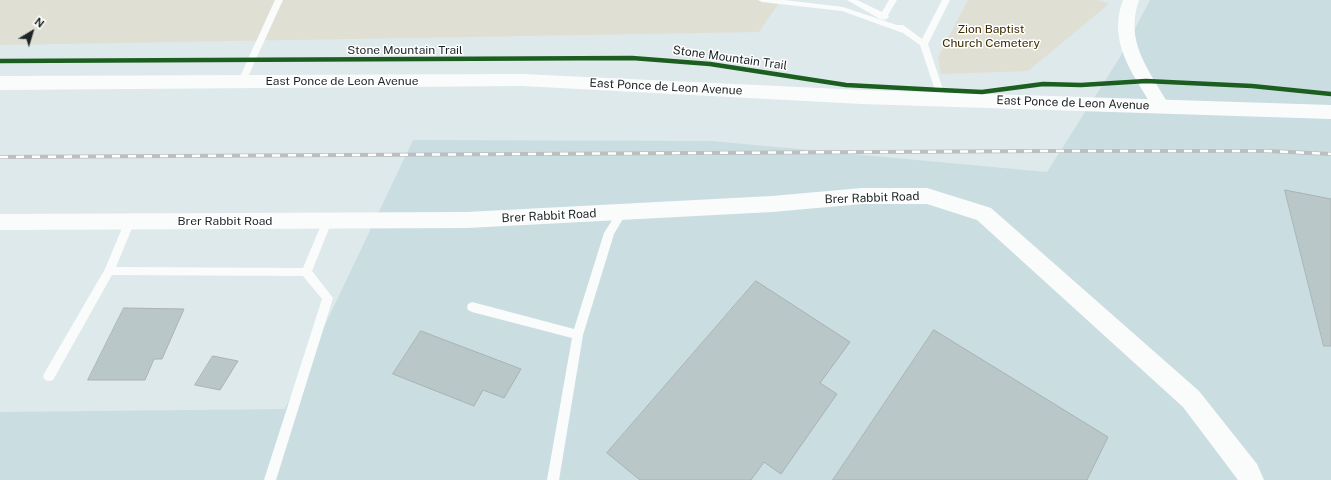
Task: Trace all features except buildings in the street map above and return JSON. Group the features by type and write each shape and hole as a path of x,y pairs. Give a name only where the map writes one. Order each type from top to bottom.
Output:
{"main road":[{"name":"East Ponce de Leon Avenue","path":"0,83 522,80 862,97 1160,105 1331,112"}],"street":[{"path":"1132,0 1125,19 1130,50 1160,105"},
{"name":"Brer Rabbit Road","path":"0,222 467,220 772,204 862,196 927,196 984,214 1191,399 1252,480"}],"lane":[{"path":"242,81 279,0"},
{"path":"762,0 843,9 905,31"},
{"path":"851,0 884,16 924,44 942,99"},
{"path":"884,16 893,0"},
{"path":"924,44 946,0"},
{"path":"553,480 578,335 609,233 622,212"},
{"path":"49,376 109,271 130,221"},
{"path":"306,272 327,221"},
{"path":"109,271 306,272 328,298 270,480"},
{"path":"472,307 578,335"}],"shaded area":[{"path":"1150,0 1331,0 1331,480 0,480 0,412 285,409 413,140 712,141 1047,172 1120,57"}],"green space":[{"path":"0,0 781,0 759,32 0,45"},
{"name":"Zion Baptist Church Cemetery","path":"968,0 1098,0 1109,4 1028,71 941,74 938,57"}],"railway":[{"path":"0,157 1047,151 1268,151 1331,154"}],"cycle path":[{"name":"Stone Mountain Trail","path":"0,61 632,58 710,64 846,85 940,90 982,92 1043,84 1081,85 1146,81 1252,86 1331,94"}]}
